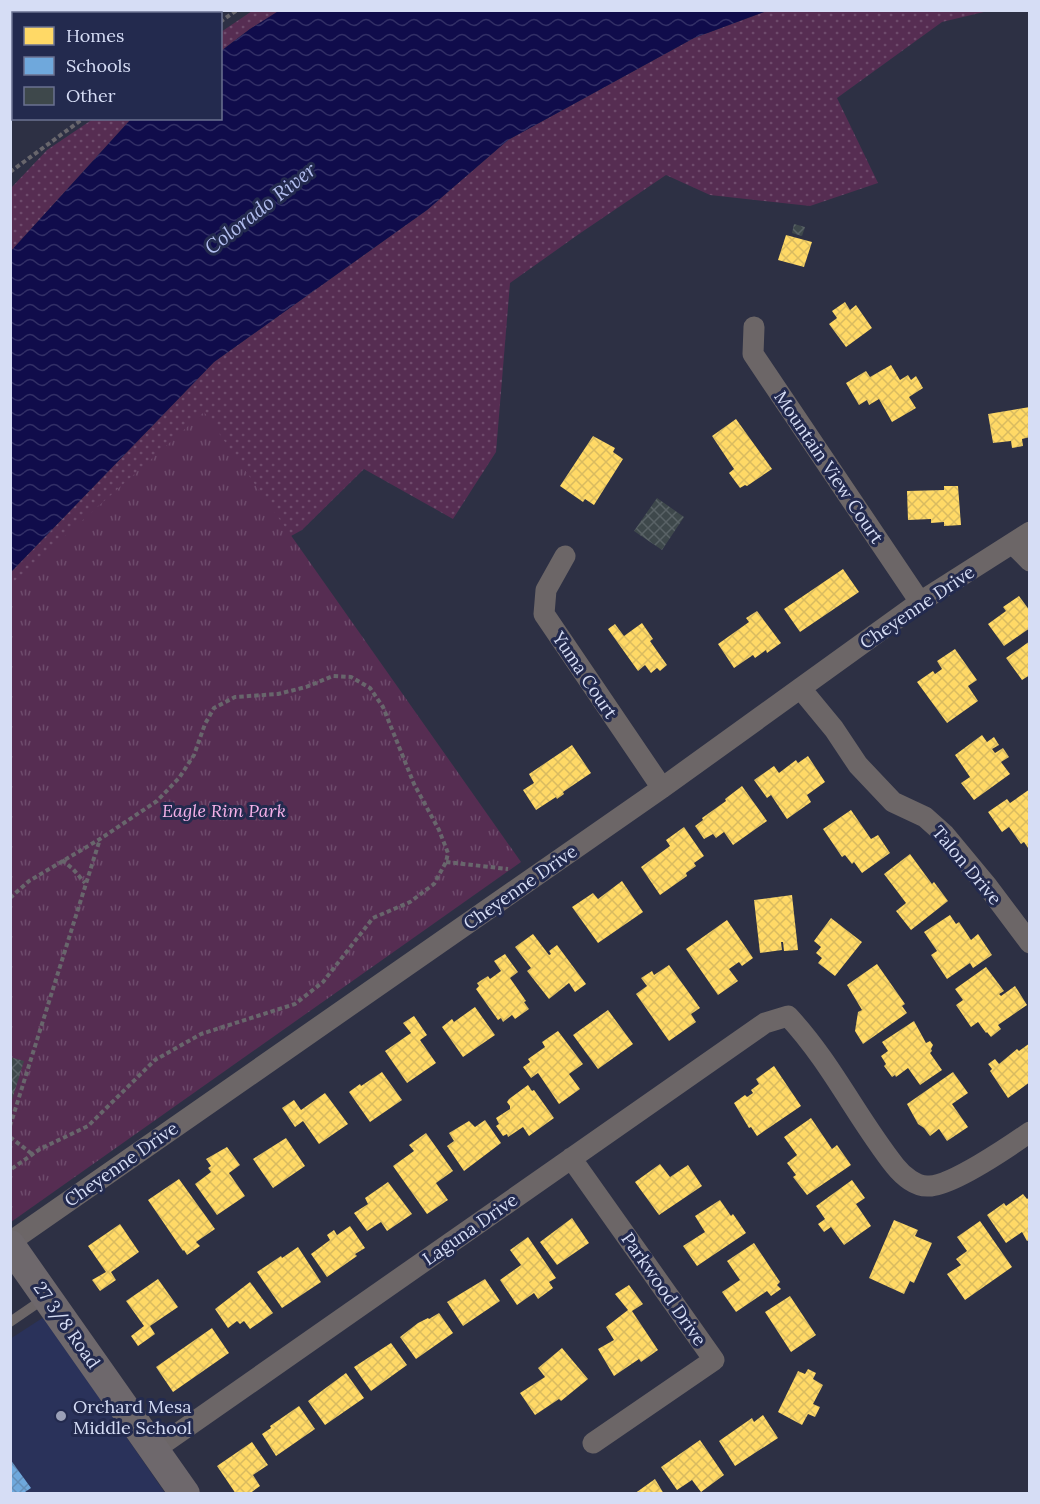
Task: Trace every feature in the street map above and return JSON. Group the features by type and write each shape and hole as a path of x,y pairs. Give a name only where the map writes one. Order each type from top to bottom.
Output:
{"street":[{"name":"Mountain View Court","path":"754,327 753,354 920,602"},
{"name":"Cheyenne Drive","path":"10,1243 662,788 920,602 1021,538"},
{"path":"1021,538 1029,561"},
{"name":"Yuma Court","path":"565,556 546,590 544,614 662,788"},
{"name":"Talon Drive","path":"801,689 834,729 858,765 893,802 925,817 944,834 988,887 1029,943"},
{"name":"Laguna Drive","path":"154,1450 765,1023 789,1016 810,1040 896,1168 917,1185 930,1187 956,1177 1029,1132"},
{"name":"Parkwood Drive","path":"571,1158 714,1360 593,1443"},
{"name":"27 3/8 Road","path":"10,1243 186,1494"}],"lane":[{"path":"10,1322 47,1296"}],"path":[{"path":"222,21 237,10"},
{"path":"10,172 81,120"},
{"path":"10,898 29,881 100,839 157,801 179,778 194,755 205,724 214,708 236,697 278,694 306,687 333,676 351,677 370,688 383,707 414,784 439,830 448,853 446,862 434,884 411,902 373,918 323,982 295,1004 201,1034 155,1060 88,1126 32,1154 10,1170"},
{"path":"10,1126 13,1110 100,839"},
{"path":"62,860 86,883"},
{"path":"446,862 511,870 528,881"},
{"path":"10,1137 32,1154"}],"shaded area":[{"name":"Orchard Mesa Middle School","path":"44,1317 165,1493 11,1493 10,1339"}],"green space":[{"path":"252,11 280,11 250,29 222,50 222,31"},
{"path":"767,11 988,11 942,22 837,98 878,183 810,206 710,195 666,175 510,283 496,452 453,519 364,469 302,530 203,584 11,784 11,572 214,362 427,210 508,140 694,38"},
{"path":"92,120 130,120 11,251 11,188 47,150"},
{"name":"Eagle Rim Park","path":"204,412 521,862 11,1222 10,585"}],"water":[{"name":"Colorado River","path":"280,10 767,11 694,38 508,140 427,210 214,362 11,572 11,251 130,120 222,120 222,50"}],"building: Homes":[{"path":"786,235 812,242 804,267 778,260"},
{"path":"845,302 850,310 856,305 872,328 846,347 829,324 837,318 832,311"},
{"path":"891,365 900,380 908,375 911,380 916,376 923,388 909,397 916,408 892,422 879,399 869,405 867,400 859,405 846,383 866,371 870,377"},
{"path":"1030,407 1030,437 1022,439 1023,446 1012,448 1011,441 993,443 988,414"},
{"path":"736,419 772,469 747,486 740,488 729,473 734,469 712,436"},
{"path":"593,436 615,448 613,452 623,459 594,505 585,499 583,502 560,486"},
{"path":"944,486 958,486 961,525 944,526 944,522 931,523 931,519 908,520 907,491 944,490"},
{"path":"843,569 859,592 800,632 784,609"},
{"path":"1019,596 1030,611 1030,628 1004,646 988,624 1006,611 1003,607"},
{"path":"757,611 781,643 767,653 766,650 755,658 753,655 734,668 718,644 749,622 746,618"},
{"path":"642,623 653,639 650,641 667,665 660,671 657,668 651,673 645,665 638,671 608,629 615,624 624,636"},
{"path":"1030,641 1030,675 1022,680 1006,658"},
{"path":"955,649 977,680 968,686 978,701 947,723 917,682 933,671 935,674 942,669 937,661"},
{"path":"982,735 987,742 994,737 999,745 992,749 995,753 1003,748 1009,757 1001,762 1010,774 974,800 961,783 970,777 955,755"},
{"path":"572,745 591,773 563,792 564,794 557,799 556,797 536,810 523,790 534,783 529,774"},
{"path":"808,756 825,782 807,795 811,802 787,819 771,795 767,798 754,780 774,766 779,773 796,760 798,763"},
{"path":"742,786 767,821 733,845 724,832 716,838 713,834 704,839 695,826"},
{"path":"1030,789 1030,851 1024,842 1021,844 1009,827 1002,832 988,812 1007,799 1010,803"},
{"path":"851,810 871,839 878,835 890,853 862,873 854,862 852,864 845,855 842,857 823,829"},
{"path":"684,827 704,856 694,863 696,866 686,873 687,876 660,895 641,867 670,846 666,840"},
{"path":"910,854 948,901 911,930 896,911 906,903 884,874"},
{"path":"622,881 643,912 598,943 572,907 593,893 598,899"},
{"path":"792,895 798,950 784,951 783,942 781,942 782,950 760,953 754,900"},
{"path":"950,915 956,924 959,922 971,940 978,934 992,955 973,968 970,963 947,979 931,955 937,951 924,932"},
{"path":"831,918 862,942 835,976 818,963 822,958 816,953 821,947 814,941"},
{"path":"727,920 753,958 742,966 739,962 729,969 738,981 718,995 686,949"},
{"path":"533,934 549,955 551,954 549,951 557,945 586,984 575,992 569,983 549,999 527,971 531,968 515,947"},
{"path":"505,954 518,972 510,978 529,1009 515,1019 512,1015 503,1022 501,1018 498,1020 476,989 479,986 477,983 488,976 490,979 501,971 494,961"},
{"path":"877,964 905,1004 902,1006 907,1013 863,1044 855,1031 858,1012 862,1010 847,985"},
{"path":"669,965 700,1008 691,1014 696,1022 669,1041 636,994 647,986 641,978 652,971 654,975"},
{"path":"986,967 1004,991 999,994 1001,996 1015,986 1027,1005 998,1025 1001,1029 991,1037 978,1022 971,1027 956,1005 963,1000 955,989"},
{"path":"475,1007 495,1035 463,1057 442,1027 452,1019 454,1022"},
{"path":"608,1010 633,1044 598,1069 573,1035"},
{"path":"414,1016 427,1035 420,1040 436,1063 407,1083 385,1051 411,1033 403,1023"},
{"path":"914,1021 926,1043 930,1041 933,1045 930,1053 942,1070 920,1085 908,1068 896,1077 895,1075 892,1077 884,1066 886,1064 881,1056 888,1051 882,1042"},
{"path":"558,1031 583,1064 569,1074 580,1089 559,1104 538,1073 531,1078 523,1067 530,1062 528,1059 545,1047 542,1042"},
{"path":"1030,1043 1030,1082 1008,1098 990,1071 992,1069 988,1064 995,1059 999,1064 1017,1049 1019,1051"},
{"path":"774,1066 801,1106 757,1136 751,1127 749,1128 734,1103 745,1095 747,1097 753,1093 751,1090 759,1084 756,1079"},
{"path":"382,1072 402,1100 370,1122 349,1092"},
{"path":"953,1072 968,1093 952,1104 968,1127 947,1141 939,1129 930,1136 918,1124 907,1104"},
{"path":"528,1085 554,1118 529,1136 523,1127 508,1137 507,1134 503,1136 496,1126 499,1124 496,1118 510,1109 507,1102 509,1099"},
{"path":"325,1093 348,1124 319,1144 303,1121 295,1127 282,1108 294,1100 301,1110"},
{"path":"811,1118 832,1149 837,1145 851,1165 807,1195 793,1177 796,1175 787,1163 797,1155 784,1137"},
{"path":"485,1120 501,1143 464,1171 447,1146 454,1141 449,1133 469,1121 475,1127"},
{"path":"426,1133 453,1171 436,1183 448,1200 427,1214 393,1166 414,1151 409,1145"},
{"path":"286,1138 305,1166 273,1188 253,1159"},
{"path":"227,1147 240,1165 229,1173 245,1196 217,1215 195,1184 211,1172 208,1168 211,1166 206,1159"},
{"path":"660,1164 670,1177 688,1165 702,1186 659,1215 635,1182"},
{"path":"179,1179 215,1229 196,1242 200,1246 187,1255 148,1200"},
{"path":"852,1180 865,1198 856,1204 871,1226 844,1245 831,1227 824,1232 818,1224 825,1219 816,1206"},
{"path":"388,1182 412,1214 387,1231 381,1222 367,1231 354,1213 368,1204 365,1198"},
{"path":"1023,1194 1027,1199 1030,1197 1030,1240 1027,1241 1022,1232 1006,1243 987,1215"},
{"path":"720,1200 746,1233 697,1266 683,1246 705,1232 695,1216"},
{"path":"572,1218 589,1243 557,1265 540,1242"},
{"path":"894,1220 918,1230 915,1236 932,1243 914,1283 910,1281 904,1294 869,1278"},
{"path":"980,1221 1012,1267 965,1300 947,1274 961,1265 956,1259 967,1251 957,1237"},
{"path":"120,1224 139,1252 111,1272 116,1280 100,1291 92,1280 106,1272 88,1246"},
{"path":"350,1226 365,1248 327,1277 311,1254 330,1240 327,1235 334,1230 337,1235"},
{"path":"528,1237 556,1278 549,1282 553,1288 538,1299 534,1293 517,1305 500,1280 521,1265 510,1250"},
{"path":"754,1243 780,1282 777,1285 781,1289 771,1296 767,1291 736,1312 722,1292 740,1280 727,1261"},
{"path":"298,1247 321,1282 282,1308 257,1272"},
{"path":"158,1279 178,1307 150,1326 155,1334 138,1346 131,1336 144,1326 126,1301"},
{"path":"485,1279 500,1301 463,1326 447,1302"},
{"path":"250,1282 273,1313 250,1329 244,1321 240,1324 237,1321 228,1328 215,1309"},
{"path":"629,1285 643,1304 632,1311 658,1350 641,1362 639,1359 614,1376 598,1349 614,1340 606,1327 628,1310 615,1294"},
{"path":"790,1296 816,1335 791,1352 765,1312"},
{"path":"439,1313 453,1333 416,1359 400,1337 418,1323"},
{"path":"212,1328 229,1353 173,1392 156,1367"},
{"path":"391,1343 407,1365 371,1391 354,1367"},
{"path":"562,1348 588,1379 561,1401 559,1399 535,1415 520,1393 545,1377 538,1368"},
{"path":"808,1369 816,1373 813,1379 823,1385 813,1404 820,1407 815,1417 808,1414 802,1425 778,1412 798,1371 805,1374"},
{"path":"346,1373 364,1398 325,1425 308,1401"},
{"path":"299,1406 315,1429 276,1456 262,1434"},
{"path":"763,1415 778,1438 735,1466 719,1441 752,1418 754,1422"},
{"path":"700,1440 724,1475 701,1492 692,1480 677,1490 661,1467"},
{"path":"252,1442 268,1465 253,1475 260,1486 249,1494 236,1494 217,1466"},
{"path":"655,1479 664,1494 634,1494"}],"building: Schools":[{"path":"10,1459 31,1488 22,1494 10,1494"}],"building: Other":[{"path":"794,224 805,227 802,236 792,233"},
{"path":"657,498 684,517 662,550 634,531"},
{"path":"10,1057 24,1061 11,1103 10,1103"}],"place":[{"name":"Orchard Mesa Middle School","path":"61,1416"}]}
